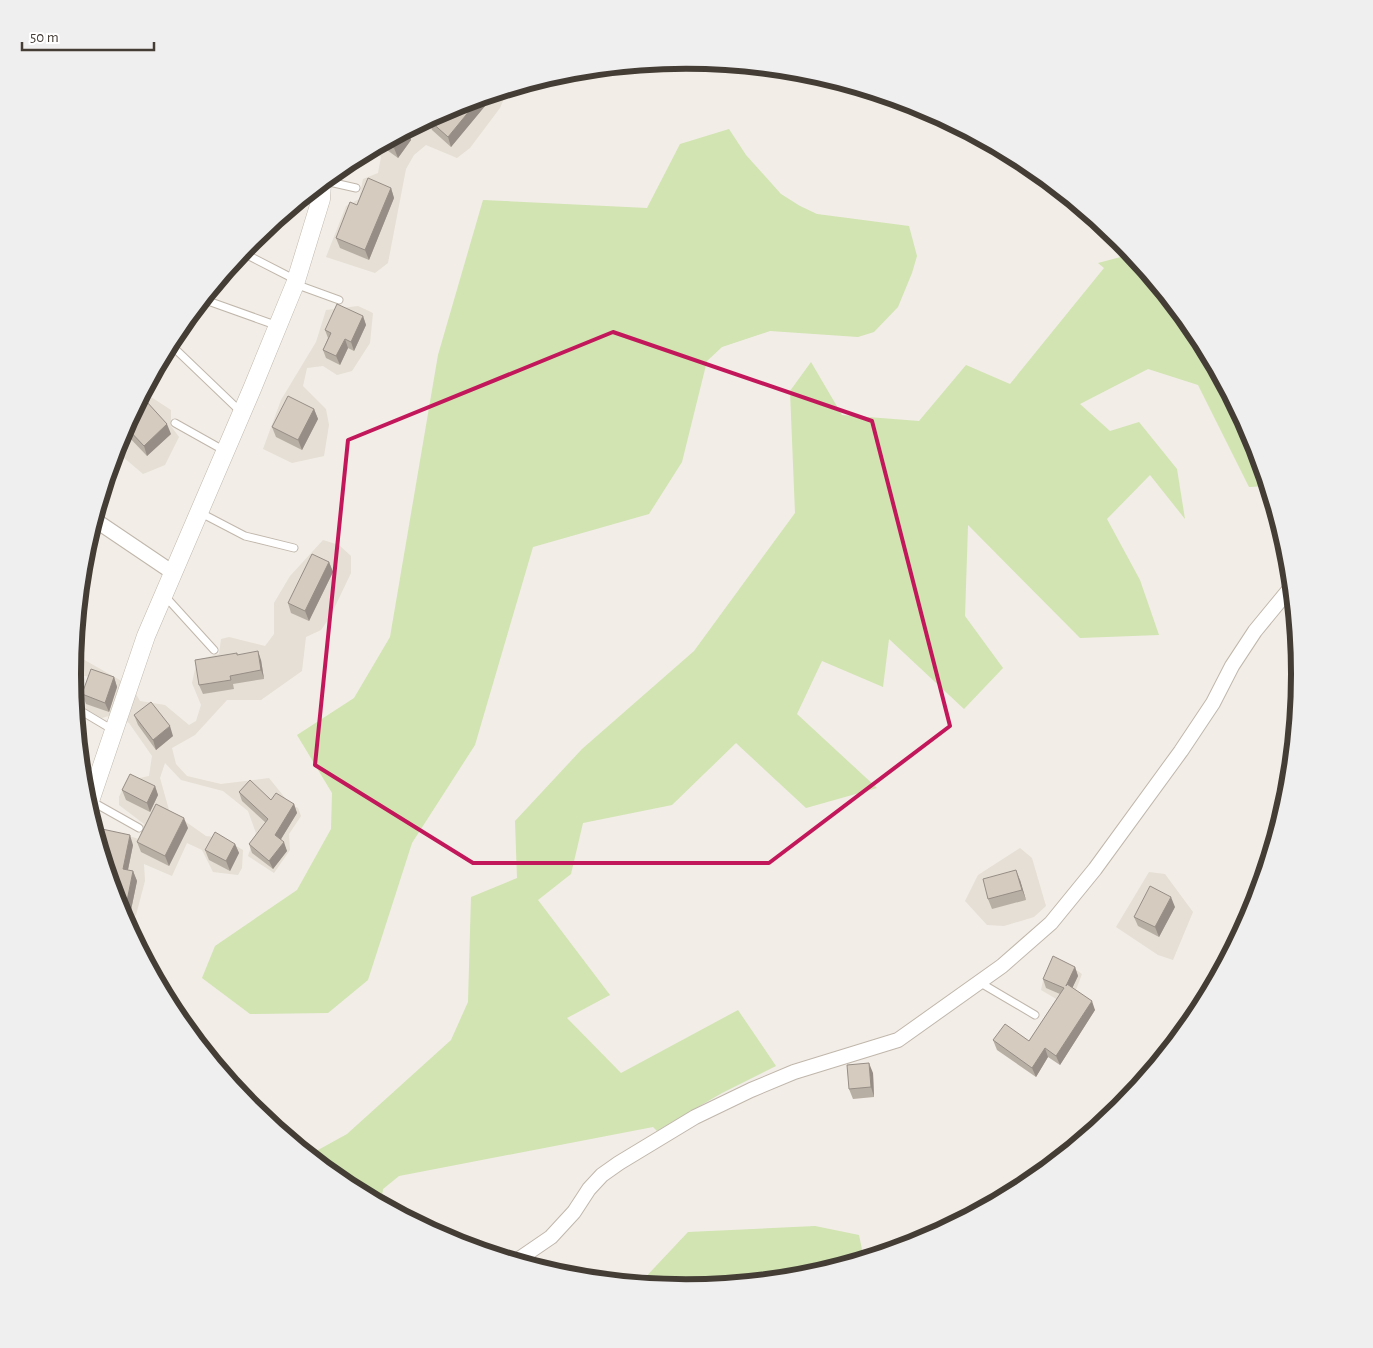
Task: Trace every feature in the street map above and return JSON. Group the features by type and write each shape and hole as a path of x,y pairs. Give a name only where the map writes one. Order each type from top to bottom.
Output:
{"street":[{"path":"92,789 146,636 242,413 295,282 322,191"},
{"path":"100,524 172,572"},
{"path":"523,1257 552,1237 602,1175 695,1116 794,1072 898,1040 1002,966 1051,923 1095,869 1181,751 1213,703 1232,666 1255,631 1287,593"}],"lane":[{"path":"332,184 356,188"},
{"path":"251,255 251,257 295,282 339,300"},
{"path":"210,302 278,326"},
{"path":"176,349 242,413"},
{"path":"175,423 225,451"},
{"path":"198,512 245,536 294,548"},
{"path":"163,594 214,650"},
{"path":"83,712 113,730"},
{"path":"96,806 139,828"},
{"path":"979,982 1034,1016"}],"highlighted area":[{"path":"613,332 872,421 950,726 769,863 473,863 315,765 348,440"}],"shaded area":[{"path":"505,97 500,108 470,148 457,158 426,145 414,155 406,169 388,263 375,273 326,257 346,206 359,199 363,179 378,173 381,157 378,154 419,131 455,115"},
{"path":"358,306 373,313 370,343 352,371 337,375 323,366 307,368 303,386 326,409 329,425 324,456 292,463 263,449 281,400 316,342 326,310"},
{"path":"151,397 171,410 171,426 179,437 165,465 143,474 122,456 147,400"},
{"path":"323,540 339,545 351,556 351,573 330,617 321,630 306,637 302,671 261,700 227,700 195,735 172,748 176,764 187,776 221,784 269,778 290,804 298,808 301,816 289,834 290,850 274,873 248,856 256,833 248,811 223,791 181,780 165,763 160,778 169,810 206,836 222,838 243,850 242,868 238,875 213,872 202,850 187,843 172,876 144,864 145,881 136,915 132,917 113,869 103,834 108,830 139,839 144,824 119,805 119,797 126,781 149,776 152,756 129,723 115,714 102,718 86,709 83,704 82,696 90,677 81,675 82,658 132,687 140,701 165,705 189,725 196,721 201,705 192,683 197,660 219,654 221,639 229,637 265,646 274,634 274,603 290,576"},
{"path":"1020,848 1032,858 1046,906 1034,917 1004,926 987,925 965,901 978,875"},
{"path":"1149,872 1165,874 1193,912 1173,960 1158,955 1116,927"},
{"path":"1069,965 1082,974 1071,1003 1063,1003 1041,990 1044,976"}],"green space":[{"path":"729,129 746,155 781,194 800,206 817,214 909,226 917,256 898,307 874,332 858,337 770,331 722,347 707,361 682,462 649,514 533,547 475,745 412,843 368,980 328,1013 250,1014 202,978 215,946 297,890 331,829 332,793 297,735 354,698 390,637 438,355 483,200 647,208 680,144"},
{"path":"1124,256 1167,306 1211,371 1246,442 1262,486 1249,487 1198,385 1148,369 1080,404 1110,431 1139,422 1177,469 1185,519 1150,475 1107,519 1140,580 1159,635 1080,638 968,525 965,616 1003,668 964,709 889,639 883,687 822,661 797,714 877,788 806,808 736,743 672,805 583,823 571,874 538,900 610,995 567,1018 621,1073 738,1010 776,1066 722,1093 657,1131 653,1127 399,1176 383,1189 382,1197 315,1152 347,1134 451,1040 468,1002 471,897 517,878 515,821 582,749 694,651 795,513 790,391 811,362 842,415 919,421 966,365 1010,384 1104,268 1098,263"},
{"path":"815,1226 859,1235 863,1253 805,1268 766,1274 726,1278 645,1278 688,1232"}],"building":[{"path":"471,109 448,137 434,124"},
{"path":"368,178 391,188 365,250 336,238 350,202 357,205"},
{"path":"337,304 363,316 351,342 345,339 336,356 323,350 331,333 325,330"},
{"path":"288,396 314,409 298,440 272,427"},
{"path":"146,401 167,424 144,446 131,433"},
{"path":"312,554 329,562 305,611 288,603"},
{"path":"258,651 261,670 230,676 231,680 199,685 195,660"},
{"path":"91,669 114,677 105,703 82,694"},
{"path":"151,702 170,726 153,740 134,715"},
{"path":"130,774 155,786 147,803 122,790"},
{"path":"250,780 271,800 276,793 294,804 275,835 284,842 269,861 249,844 268,819 239,792"},
{"path":"156,804 184,818 165,856 137,842"},
{"path":"102,830 130,835 123,869 133,871 127,901 125,900 113,869"},
{"path":"215,832 235,844 226,861 205,850"},
{"path":"1016,870 1022,890 988,899 983,879"},
{"path":"1150,886 1171,897 1155,927 1134,917"},
{"path":"1053,956 1075,967 1066,986 1067,984 1092,1001 1056,1056 1045,1048 1032,1068 993,1040 1005,1024 1029,1041 1064,988 1043,979"},
{"path":"869,1063 871,1087 849,1089 847,1065"}]}
